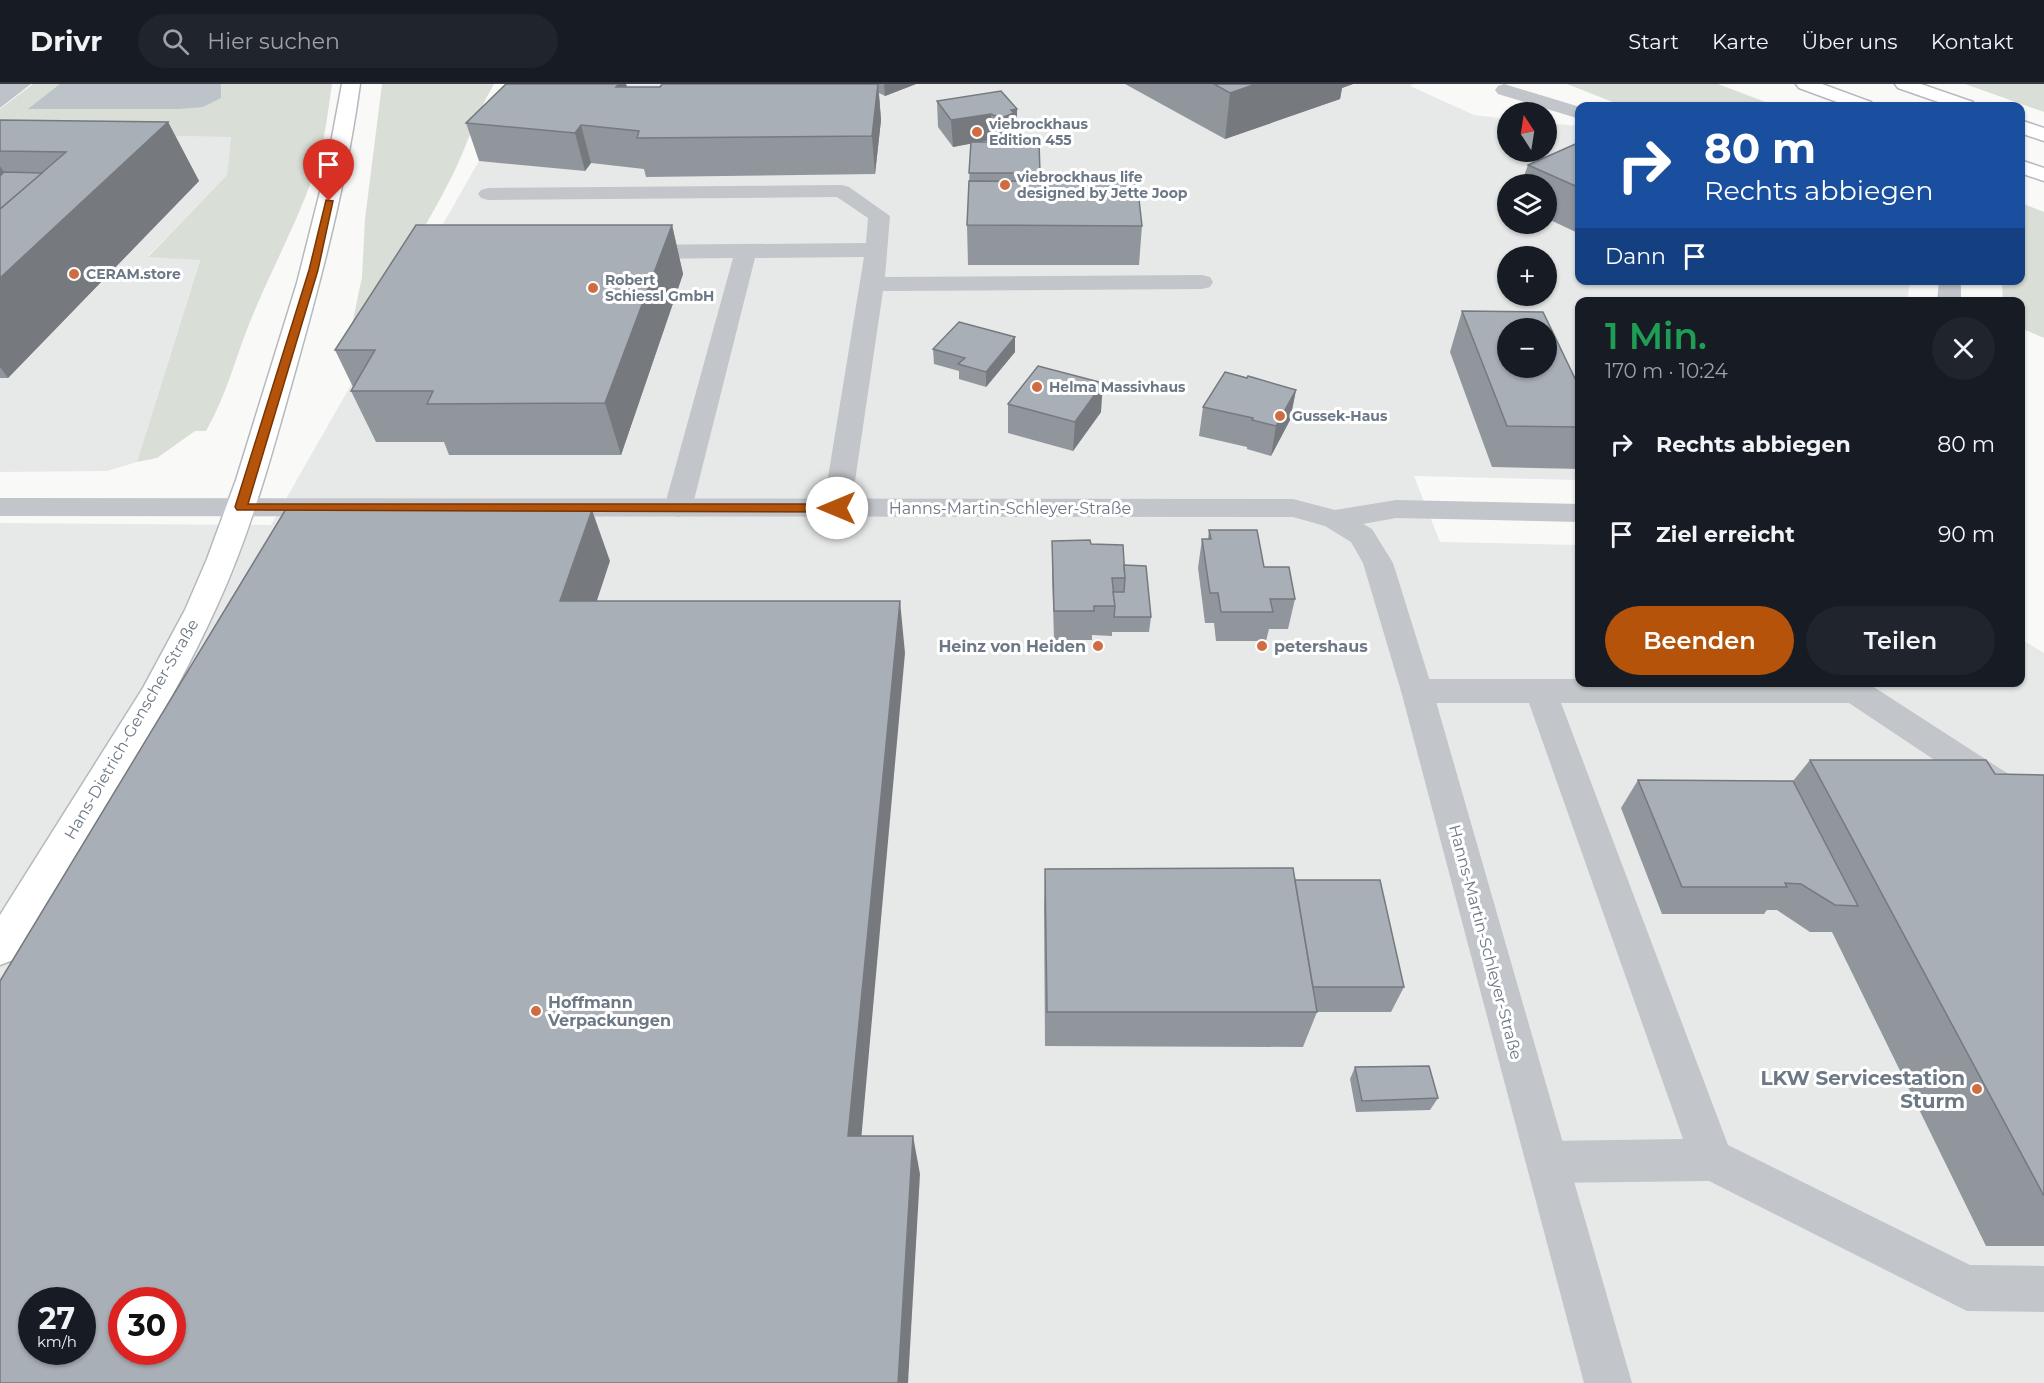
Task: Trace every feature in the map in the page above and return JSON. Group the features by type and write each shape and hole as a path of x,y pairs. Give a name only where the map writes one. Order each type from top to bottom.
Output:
{"main road":[{"name":"Hans-Dietrich-Genscher-Straße","path":"0,948 135,728 200,609 241,507 313,270 345,133 351,84"},
{"path":"1804,84 1853,102"},
{"path":"1904,84 1955,102"},
{"path":"2025,128 2044,135"},
{"path":"2025,168 2044,175"}],"street":[{"path":"1504,90 1575,111"},
{"path":"488,194 842,191 879,216 873,284 837,508"},
{"path":"608,252 877,250"},
{"path":"678,508 746,251"},
{"path":"873,284 1202,282"},
{"name":"Hanns-Martin-Schleyer-Straße","path":"0,507 1293,508 1335,519 1362,536 1378,563 1417,691 1608,1383"},
{"name":"Hanns-Martin-Schleyer-Straße","path":"1335,519 1396,509 1575,513"},
{"path":"1417,691 1856,691 2044,815"},
{"path":"1541,691 1712,1160"},
{"path":"1547,1162 1712,1160 1967,1288 2044,1288"}],"shaded area":[{"path":"0,84 31,84 0,108"},
{"path":"33,84 332,84 317,165 252,317 226,389 213,417 206,431 195,431 157,458 137,462 200,260 148,257 227,175 231,137 0,134 0,109"},
{"path":"60,84 221,84 221,98 203,107 179,109 28,109"},
{"path":"382,84 494,84 454,172 431,216 392,279 349,339 362,277 365,219"},
{"path":"514,84 1413,84 1410,86 1474,115 1497,118 1497,162 1557,162 1557,124 1575,126 1575,285 1909,285 1908,297 1575,297 1575,480 1414,476 1440,542 1575,545 1575,687 2025,687 2025,641 2044,653 2044,1383 0,1383 0,523 271,525 479,161"},
{"path":"1567,84 1718,84 1765,102 1613,102"},
{"path":"1965,84 2044,84 2044,112 2025,105 2025,102 2016,102"},
{"path":"0,134 231,137 227,175 148,256 200,259 137,462 107,471 0,472"},
{"path":"2025,205 2044,212 2044,338 2025,330 2025,297 2003,297 2002,285 2025,285"}],"building":[{"path":"506,84 619,84 616,87 660,87 662,84 878,84 872,136 637,138 639,131 581,125 575,133 466,123"},
{"path":"1214,84 1256,84 1230,93"},
{"path":"1001,91 1017,109 1011,110 1014,113 1001,118 991,114 951,120 937,101"},
{"path":"0,120 168,122 0,278 0,209 66,152 0,151"},
{"path":"971,142 1039,142 1040,173 969,173"},
{"path":"1575,144 1575,186 1557,178 1557,174 1548,174 1528,165 1535,162 1557,162 1557,152"},
{"path":"4,172 42,173 0,209 0,176"},
{"path":"969,181 1137,182 1142,226 967,225"},
{"path":"416,225 672,225 605,403 427,404 433,391 351,391 375,350 335,350"},
{"path":"1462,311 1543,312 1546,318 1497,318 1497,378 1557,378 1557,341 1575,379 1575,427 1507,426"},
{"path":"959,322 1015,337 986,372 958,364 965,358 933,349"},
{"path":"1038,366 1103,383 1075,422 1008,404"},
{"path":"1225,372 1296,390 1276,426 1252,420 1253,418 1203,407"},
{"path":"286,509 592,510 560,601 900,601 848,1136 913,1136 898,1383 0,1383 0,981"},
{"path":"1209,530 1257,530 1264,567 1289,567 1295,599 1270,599 1273,612 1221,612 1218,593 1210,593 1202,539 1211,539"},
{"path":"1090,540 1091,544 1123,545 1125,578 1112,578 1115,606 1094,606 1094,611 1054,611 1052,541"},
{"path":"1124,565 1146,566 1151,617 1114,617 1113,592 1124,592"},
{"path":"1810,760 1986,760 1995,774 2044,775 2044,1196"},
{"path":"1638,780 1793,781 1858,906 1835,905 1801,884 1785,883 1787,887 1682,887"},
{"path":"1293,868 1317,1012 1047,1012 1045,869"},
{"path":"1295,880 1380,880 1404,987 1313,987"},
{"path":"1429,1066 1438,1098 1362,1101 1355,1067"}],"place":[{"name":"viebrockhaus Edition 455","path":"977,132"},
{"name":"viebrockhaus life designed by Jette Joop","path":"1005,185"},
{"name":"CERAM.store","path":"74,274"},
{"name":"Robert Schiessl GmbH","path":"593,288"},
{"name":"Helma Massivhaus","path":"1037,387"},
{"name":"Gussek-Haus","path":"1280,416"},
{"name":"Heinz von Heiden","path":"1098,646"},
{"name":"petershaus","path":"1262,646"},
{"name":"Hoffmann Verpackungen","path":"536,1011"},
{"name":"LKW Servicestation Sturm","path":"1977,1089"}],"route":[{"path":"329,201 313,270 241,507 837,508"}]}
